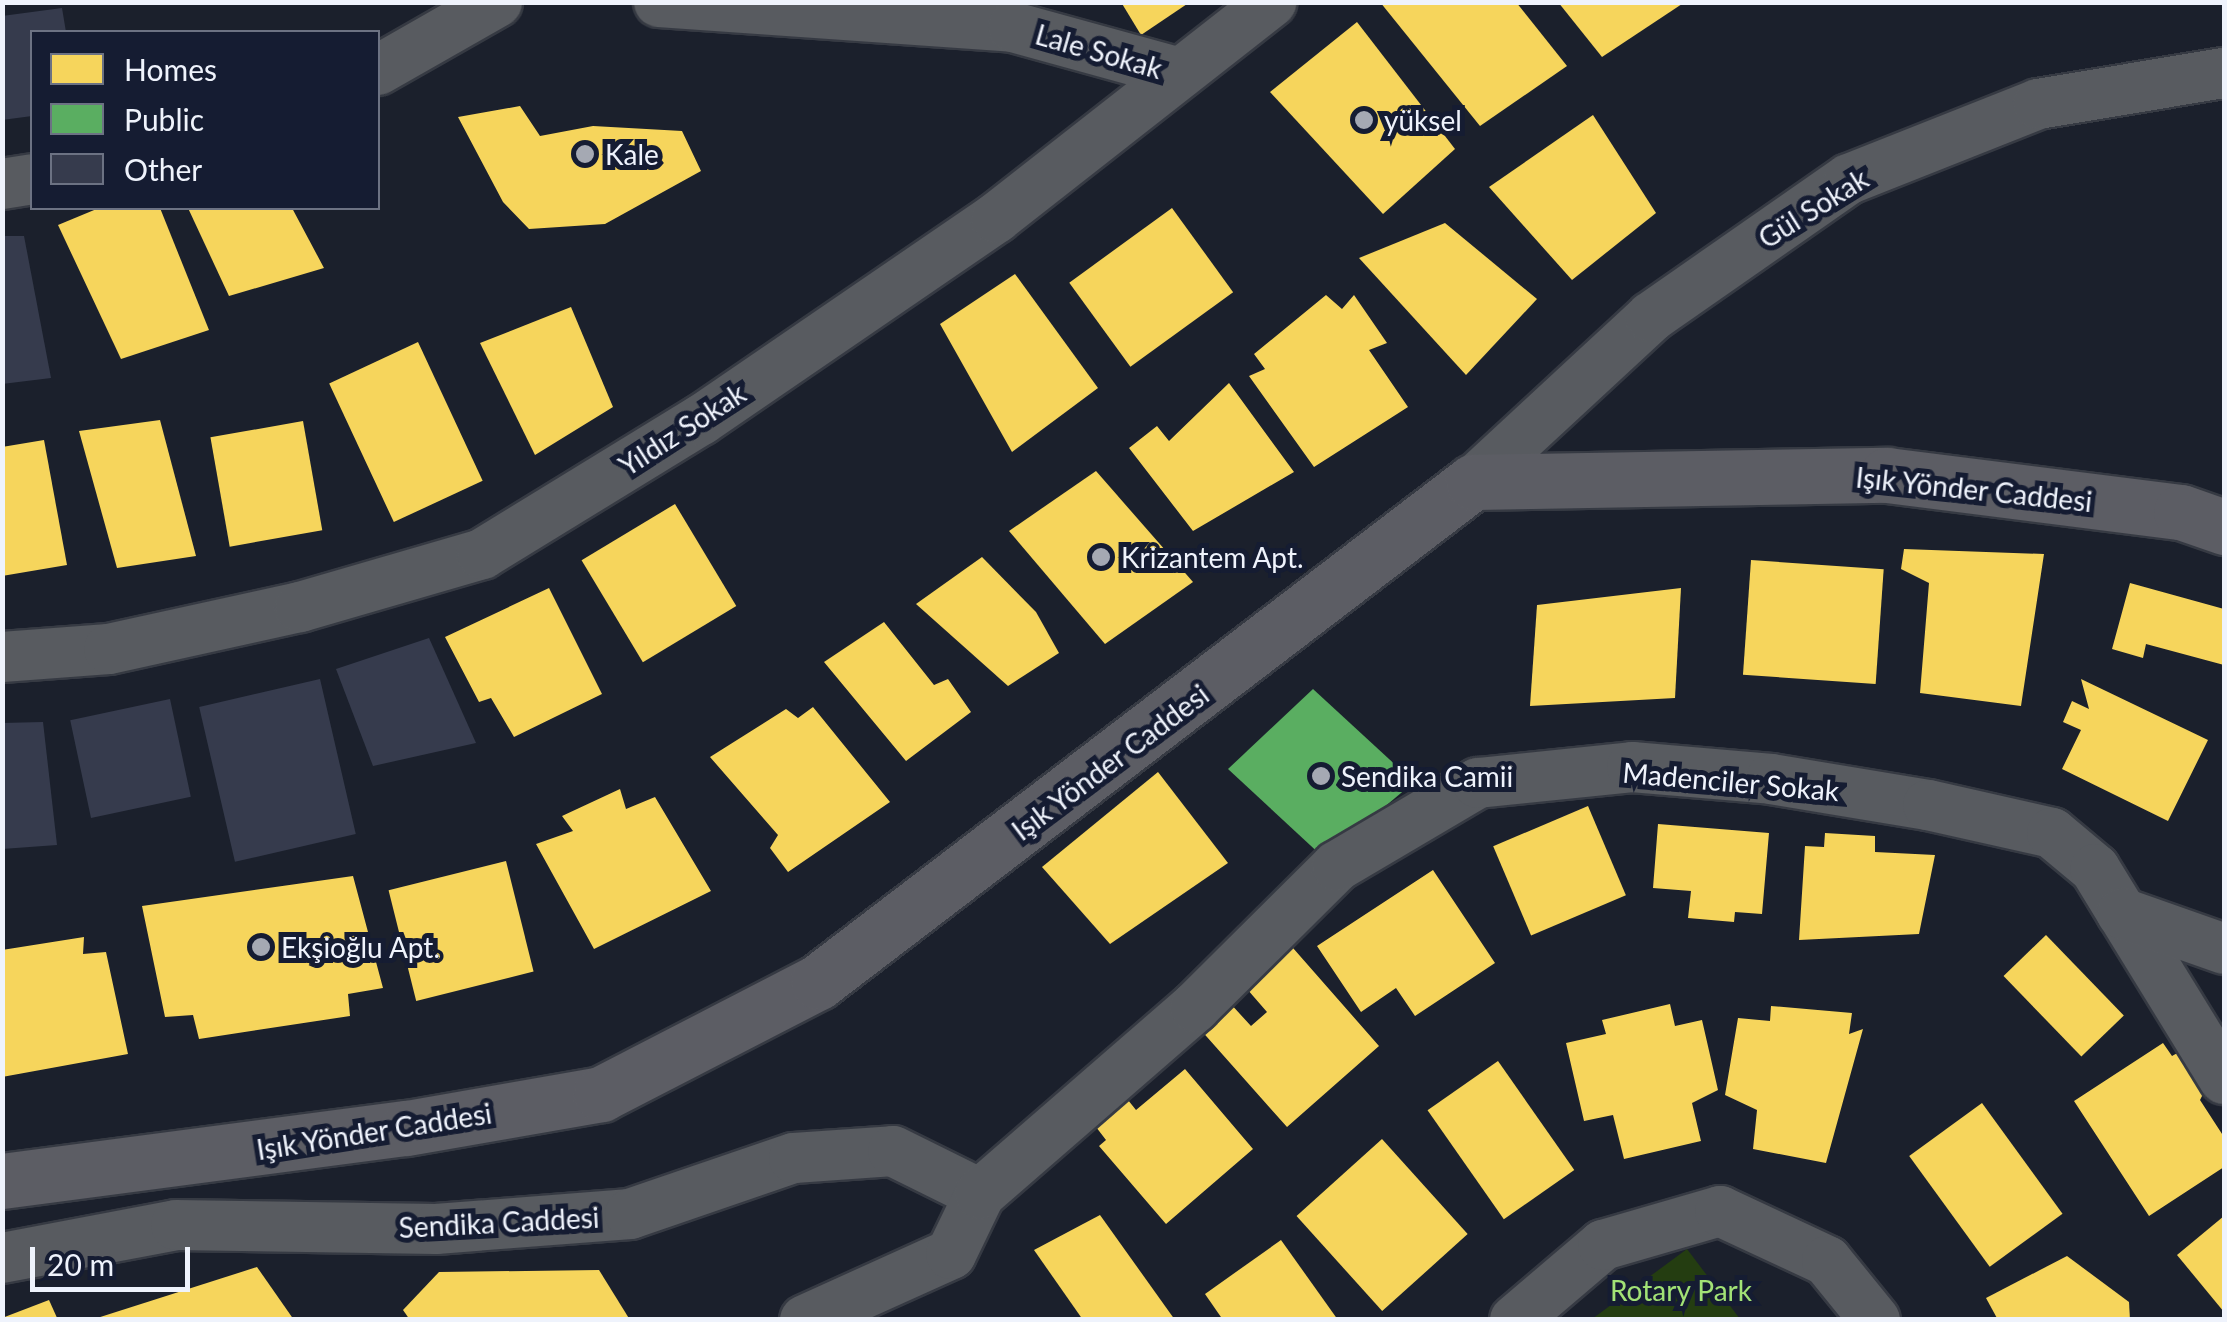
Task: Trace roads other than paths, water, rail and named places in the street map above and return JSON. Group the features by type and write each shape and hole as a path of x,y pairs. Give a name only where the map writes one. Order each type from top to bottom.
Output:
{"street":[{"path":"380,69 496,2"},
{"name":"Lale Sokak","path":"659,2 1013,26 1180,73"},
{"name":"Yıldız Sokak","path":"2,657 110,649 300,606 482,554 701,420 996,218 1271,2"},
{"name":"Gül Sokak","path":"1473,482 1651,316 1849,180 2038,104 2224,73"},
{"path":"2,184 30,179"},
{"name":"Işık Yönder Caddesi","path":"2,1181 407,1128 601,1094 818,982 1473,482 1887,475 2182,512 2224,526"},
{"name":"Madenciler Sokak","path":"980,1194 1195,1006 1336,866 1478,783 1632,767 1771,780 1928,805 2052,834 2095,870 2224,1080"},
{"path":"2122,913 2224,949"},
{"name":"Sendika Caddesi","path":"2,1258 176,1225 436,1229 630,1214 794,1158 893,1152 980,1194"},
{"path":"805,1320 951,1254 980,1194"},
{"path":"1515,1320 1603,1245 1720,1211 1827,1261 1875,1320"}],"place":[{"name":"yüksel","path":"1364,120"},
{"name":"Kale","path":"585,154"},
{"name":"Krizantem Apt.","path":"1101,557"},
{"name":"Sendika Camii","path":"1321,776"},
{"name":"Ekşioğlu Apt.","path":"261,947"}],"park label":[{"name":"Rotary Park","path":"1681,1290"}]}
